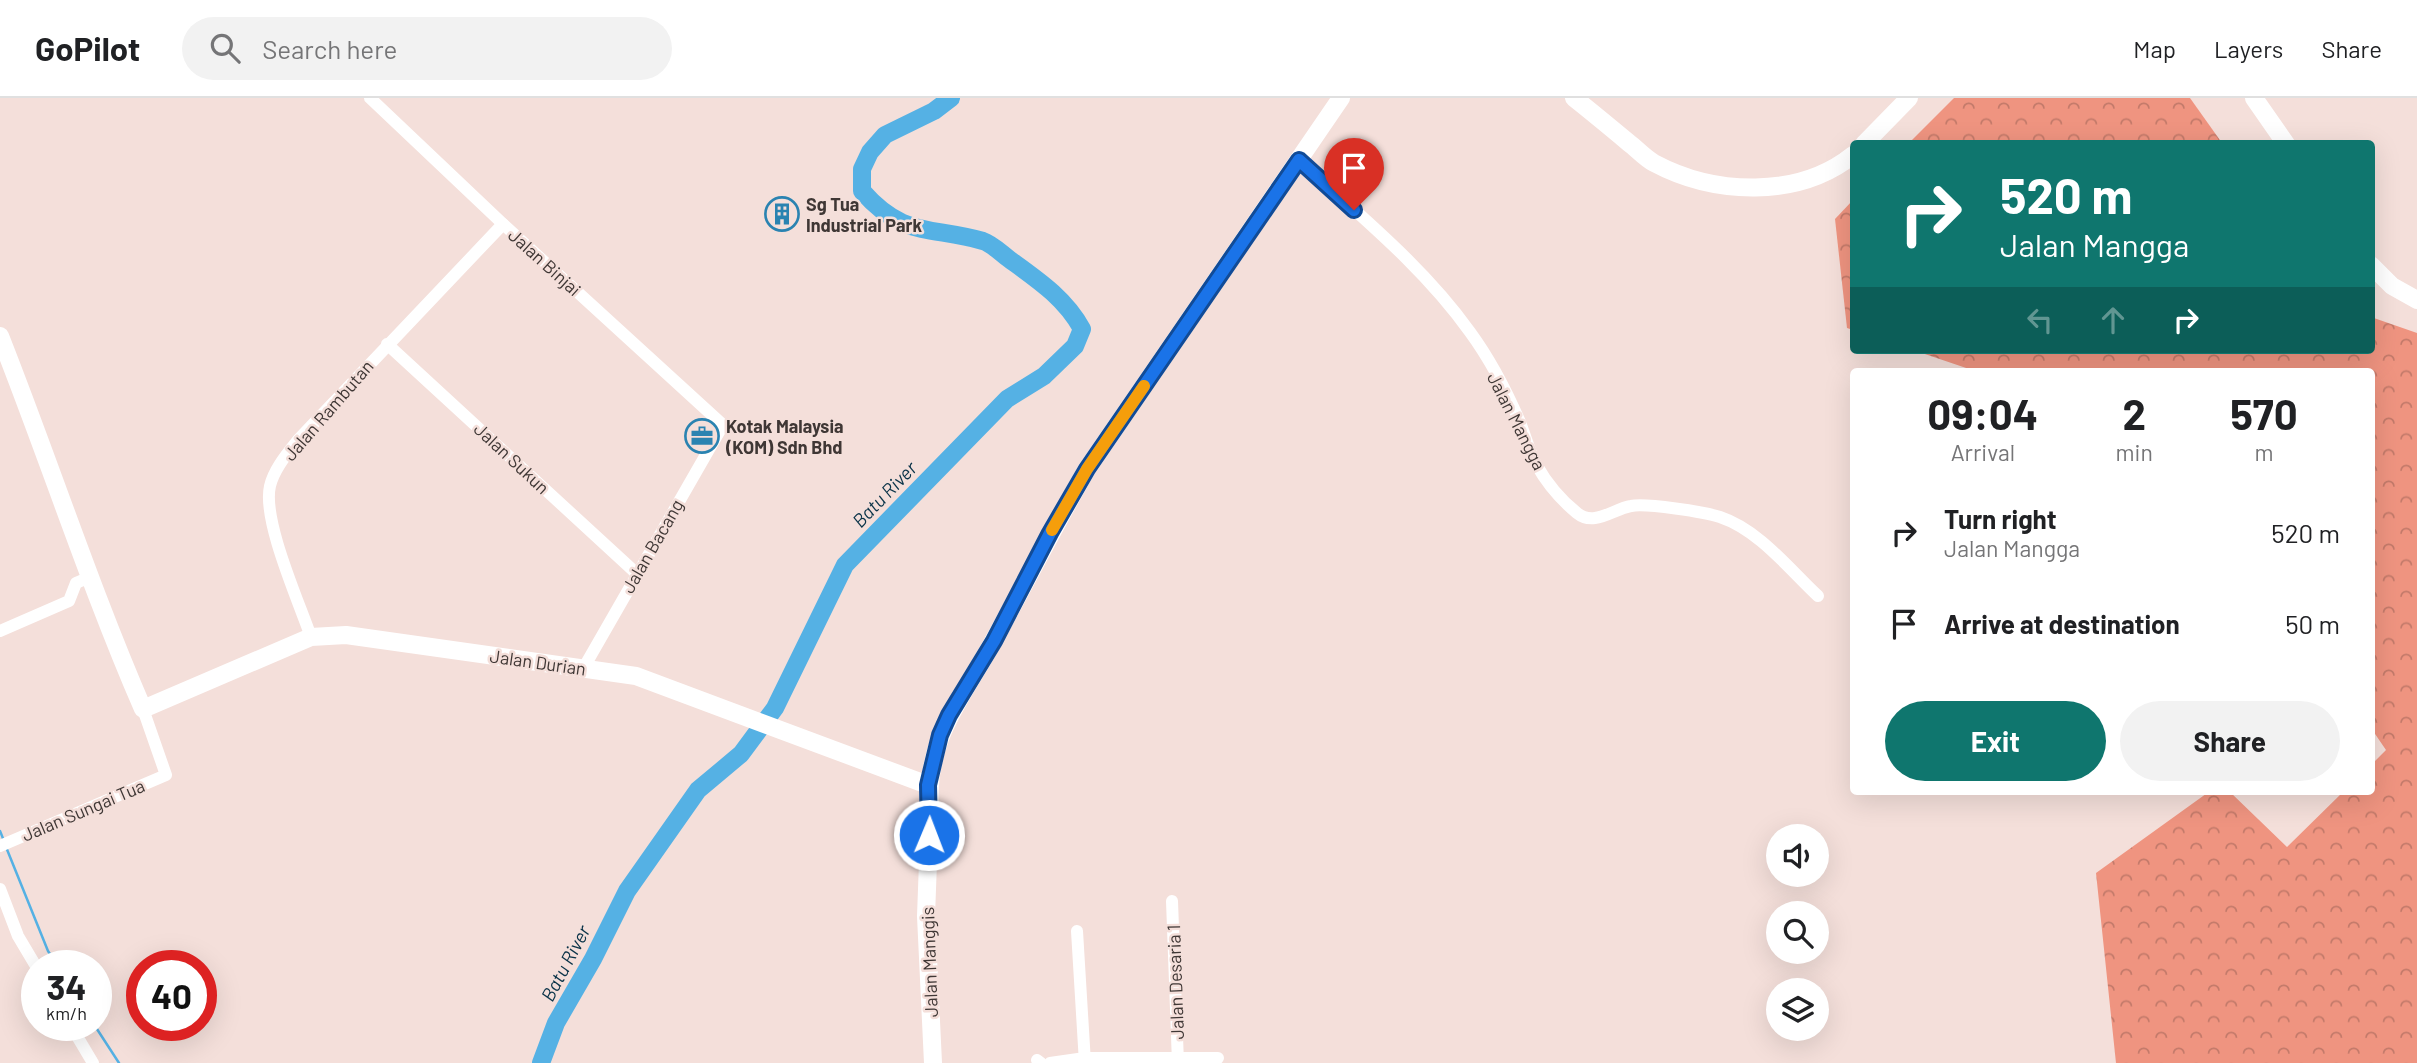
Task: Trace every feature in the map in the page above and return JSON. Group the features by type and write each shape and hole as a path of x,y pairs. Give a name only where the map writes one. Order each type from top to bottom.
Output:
{"street":[{"name":"Jalan Binjai","path":"370,98 723,425"},
{"name":"Jalan Manggis","path":"933,1063 927,963 930,808 928,785 940,735 1087,469 1341,98"},
{"path":"1574,98 1651,161 1682,176 1720,186 1786,186 1819,174 1850,157"},
{"path":"1868,140 1909,98"},
{"path":"2254,98 2283,140"},
{"name":"Jalan Mangga","path":"1299,160 1373,227 1444,298 1472,334 1484,355 1517,416 1536,464 1563,500 1580,516 1595,519 1634,505 1688,510 1721,517 1752,534 1818,596"},
{"name":"Jalan Rambutan","path":"311,637 271,522 268,505 270,486 281,463 298,440 503,223"},
{"path":"2375,269 2392,286 2417,300"},
{"path":"0,336 90,577 143,709"},
{"name":"Jalan Sukun","path":"387,344 636,573"},
{"name":"Jalan Bacang","path":"583,669 723,425"},
{"path":"0,631 69,601 76,583 90,577"},
{"name":"Jalan Durian","path":"143,709 311,637 346,635 636,677 928,785"},
{"name":"Jalan Sungai Tua","path":"0,846 166,775 143,709"},
{"path":"0,889 26,950"},
{"name":"Jalan Desaria 1","path":"1172,901 1178,1060"},
{"path":"1077,930 1085,1061"},
{"path":"80,1041 93,1063"},
{"path":"1043,1062 1218,1058"}],"green space":[{"path":"1954,98 2190,98 2220,140 1912,140"},
{"path":"1850,203 1850,329 1847,328 1835,219"},
{"path":"2375,318 2417,333 2417,1063 2116,1063 2096,873 2204,795 2233,795 2287,847 2340,795 2375,795 2375,761 2386,750 2375,734 2375,368 1966,368 1925,354 2375,354"}],"waterway":[{"name":"Batu River","path":"541,1063 556,1023 593,959 627,891 698,790 741,754 775,708 845,565 1007,399 1044,376 1075,346 1082,329 1067,308 1040,282 993,246 964,236 904,224 891,217 862,191 862,169 870,152 885,135 934,111 951,98"},
{"path":"0,831 4,841"},
{"path":"6,847 48,950"},
{"path":"105,1041 119,1063"}],"slow traffic":[{"path":"1052,530 1087,469 1144,386"}],"place":[{"name":"Sg Tua Industrial Park","path":"782,214"},
{"name":"Kotak Malaysia (KOM) Sdn Bhd","path":"702,436"}],"route":[{"path":"929,835 928,785 940,735 1087,469 1299,160 1354,210"}]}
